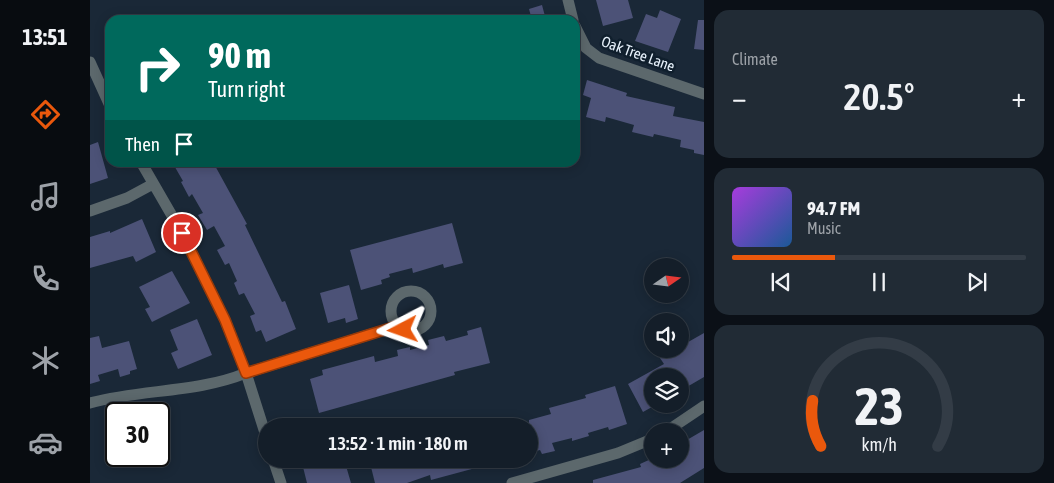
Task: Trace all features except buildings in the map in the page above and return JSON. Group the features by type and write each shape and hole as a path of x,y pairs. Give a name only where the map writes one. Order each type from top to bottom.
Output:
{"street":[{"path":"568,0 572,15"},
{"name":"Oak Tree Lane","path":"580,36 586,48 599,58 704,94"},
{"path":"90,62 105,95"},
{"path":"144,167 182,233 225,320 246,373 260,418"},
{"path":"90,211 127,198 153,184"},
{"path":"90,403 136,393 163,392 204,385 397,326"},
{"path":"679,423 704,406"},
{"path":"512,483 618,453 644,442"},
{"path":"276,468 281,483"}],"route":[{"path":"182,233 225,320 246,373 397,326 403,330"}]}
